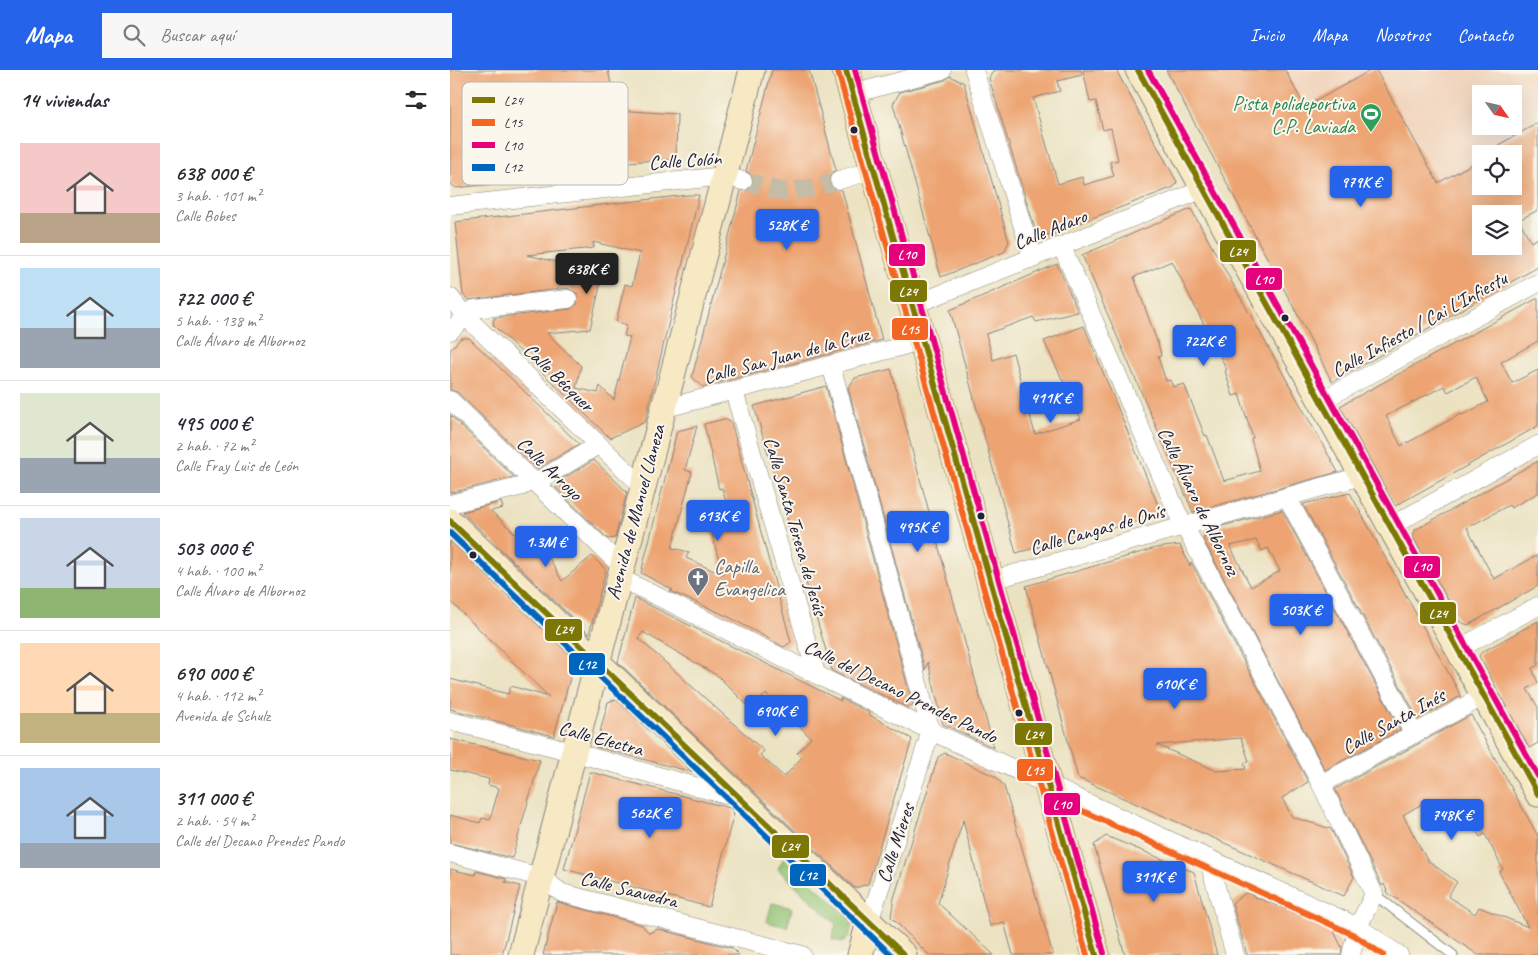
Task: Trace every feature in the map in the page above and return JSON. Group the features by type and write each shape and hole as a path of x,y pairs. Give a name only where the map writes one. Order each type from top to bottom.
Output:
{"main road":[{"path":"849,82 1096,955"}],"street":[{"name":"Avenida de Manuel Llaneza","path":"521,955 662,409 733,178 752,70"},
{"path":"849,82 942,70"},
{"path":"974,70 1033,258"},
{"path":"1138,70 1389,528 1484,696 1531,766 1538,794"},
{"path":"839,180 873,170"},
{"name":"Calle Colón","path":"450,206 733,178"},
{"name":"Calle Adaro","path":"911,306 1204,189"},
{"name":"Calle Álvaro de Albornoz","path":"1062,247 1184,526 1322,784 1374,894"},
{"name":"Calle Infiesto / Cai L'Infiestu","path":"1321,402 1538,283"},
{"name":"Calle Bécquer","path":"450,297 465,316 642,486"},
{"path":"450,331 474,309 568,299"},
{"name":"Calle San Juan de la Cruz","path":"662,409 921,340"},
{"path":"831,365 931,731"},
{"name":"Calle Santa Teresa de Jesús","path":"734,390 816,673"},
{"name":"Calle Arroyo","path":"450,400 529,484 620,572"},
{"path":"450,504 529,484 598,445"},
{"path":"1389,528 1538,445"},
{"name":"Calle Cangas de Onís","path":"989,581 1361,476"},
{"path":"1287,497 1414,734"},
{"path":"450,521 904,955"},
{"name":"Calle del Decano Prendes Pando","path":"620,572 931,731 1358,927 1399,955"},
{"path":"1458,650 1538,606"},
{"name":"Calle Santa Inés","path":"1322,784 1484,696"},
{"name":"Calle Electra","path":"450,721 572,752 740,799"},
{"name":"Calle Mieres","path":"860,955 931,731"},
{"name":"Calle Saavedra","path":"450,853 540,878 562,894 802,955"},
{"path":"1208,858 1235,955"},
{"path":"1351,955 1358,927 1374,894"}],"lane":[{"path":"1374,894 1453,955"}],"shaded area":[{"path":"1285,70 1538,70 1538,102 1530,113 1536,125 1522,132 1522,85 1472,85 1472,135 1517,135 1498,145 1472,145 1472,164 1368,223"}],"green space":[{"path":"784,858 849,917 852,924 849,937 844,942 832,940 836,924 778,869"},
{"path":"772,903 792,908 787,927 767,922"}],"building":[{"path":"450,70 608,70 611,82 462,82 462,185 482,185 456,188 451,184"},
{"path":"772,70 809,70 836,170 831,173 829,183 832,188 842,190 882,340 703,387 692,377 741,191 750,189 753,183 751,174 746,171"},
{"path":"994,70 1081,70 1082,75 1057,81 1060,91 1033,98 1058,184 1082,177 1084,185 1114,176 1110,162 1118,160 1111,128 1103,130 1096,101 1090,102 1083,70 1116,70 1177,182 1174,187 1040,238 1037,236 989,78"},
{"path":"1166,70 1285,70 1305,107 1371,70 1376,70 1438,183 1472,164 1472,195 1522,195 1522,145 1498,145 1516,135 1522,135 1522,132 1538,123 1538,210 1522,218 1522,205 1472,205 1472,255 1522,255 1522,226 1531,242 1538,238 1538,267 1332,382"},
{"path":"950,76 964,83 1009,242 1004,252 941,277 893,104 900,92 945,80"},
{"path":"628,111 677,114 676,159 628,162"},
{"path":"699,195 645,422 610,438 493,325 494,318 570,309 577,304 577,293 567,288 469,300 463,295 455,222","holes":["593,242 640,253 632,286 625,284 616,322 627,325 624,336 630,337 614,400 600,386 598,393 576,388 581,366 547,333 590,329 603,273 527,255 594,248"]},
{"path":"1191,209 1338,472 1193,512 1082,255","holes":["1172,261 1227,370 1225,371 1233,396 1239,394 1253,438 1251,439 1260,471 1224,481 1207,435 1205,436 1184,384 1173,387 1170,380 1166,381 1158,357 1161,356 1159,347 1134,277"]},
{"path":"1057,264 1078,312 1036,322 1033,317 986,334 993,360 1013,353 1035,434 1081,419 1044,341 1084,326 1162,515 1016,553 950,310"},
{"path":"1538,298 1538,341 1501,362 1512,383 1538,370 1538,426 1395,506 1340,406","holes":["1476,377 1488,402 1401,446 1386,416 1444,386 1448,392"]},
{"path":"461,338 469,338 579,444 537,469 457,392 450,390 450,350"},
{"path":"891,369 994,748 943,724 928,662 925,670 848,388 855,378"},
{"path":"826,386 913,706 907,707 832,671 754,406"},
{"path":"450,415 514,477 450,493"},
{"path":"724,419 731,422 791,642 784,647 727,616 670,591 673,590 641,573 677,431 697,426 685,470 692,472 672,548 689,552 686,558 723,575 711,531 733,526 722,488 719,489 704,424"},
{"path":"594,460 627,492 615,538 608,539 556,488 559,481"},
{"path":"1538,461 1538,493 1511,508 1509,505 1467,528 1494,579 1538,555 1538,586 1468,625 1460,622 1413,537 1415,530"},
{"path":"1350,493 1461,696 1418,719 1303,504"},
{"path":"501,502 503,508 491,511 537,554 543,547 562,581 592,556 606,570 589,634 462,512"},
{"path":"1282,510 1400,730 1325,770 1203,539 1207,530","holes":["1256,540 1262,551 1268,548 1280,571 1251,587 1230,546"]},
{"path":"450,541 575,660 554,736 450,709 450,679 508,694 511,686 549,697 450,601"},
{"path":"1180,545 1190,566 1191,562 1308,782 1282,798 1292,817 1331,829 1354,877 1344,896 1078,778 1026,586 1156,548","holes":["1241,738 1249,761 1244,763 1246,769 1217,771 1157,745"]},
{"path":"635,598 841,701 840,698 870,713 868,714 912,739 868,884 855,888 618,662","holes":["643,632 718,676 751,709 766,694 811,738 797,753 802,757 784,777 760,755 764,751 638,638"]},
{"path":"1538,621 1538,665 1532,668 1538,683 1527,689 1538,707 1538,743 1529,748 1479,656 1482,652"},
{"path":"616,699 692,772 596,747 608,702"},
{"path":"1471,715 1538,836 1538,955 1478,955 1388,893 1384,884 1382,886 1335,789","holes":["1456,796 1480,837 1485,834 1503,869 1499,872 1528,927 1479,907 1475,914 1448,896 1457,882 1427,860 1403,815 1432,798 1437,807"]},
{"path":"450,739 540,760 512,858 450,843 450,815 480,823 482,818 490,820 499,788 488,785 489,779 450,770"},
{"path":"945,753 996,777 1004,786 1053,955 1013,955 1004,922 990,926 963,820 938,903 994,955 929,955 891,917 894,898 938,757"},
{"path":"590,772 730,808 734,813 709,907 564,869"},
{"path":"1106,836 1194,872 1217,955 1125,955 1094,845"},
{"path":"450,869 475,875 476,871 506,879 505,882 520,886 502,955 450,955"},
{"path":"1246,893 1333,929 1342,948 1341,955 1247,955 1232,903"},
{"path":"557,902 642,925 649,933 658,929 732,948 739,955 543,955"}],"tunnel":[{"path":"743,181 785,192 816,187 839,180"}],"transit line":[{"name":"L24","path":"846,70 1096,955"},
{"name":"L10","path":"855,70 1104,953"},
{"name":"L24","path":"1138,70 1538,794"},
{"name":"L10","path":"1148,70 1538,776"},
{"name":"L15","path":"838,72 1087,955"},
{"name":"L24","path":"450,521 904,955"},
{"name":"L12","path":"450,533 891,955"},
{"name":"L15","path":"1043,793 1354,935 1383,955"}],"place":[{"name":"Pista polideportiva C.P. Laviada","path":"1371,133"},
{"name":"Capilla Evangelica","path":"698,597"}]}
